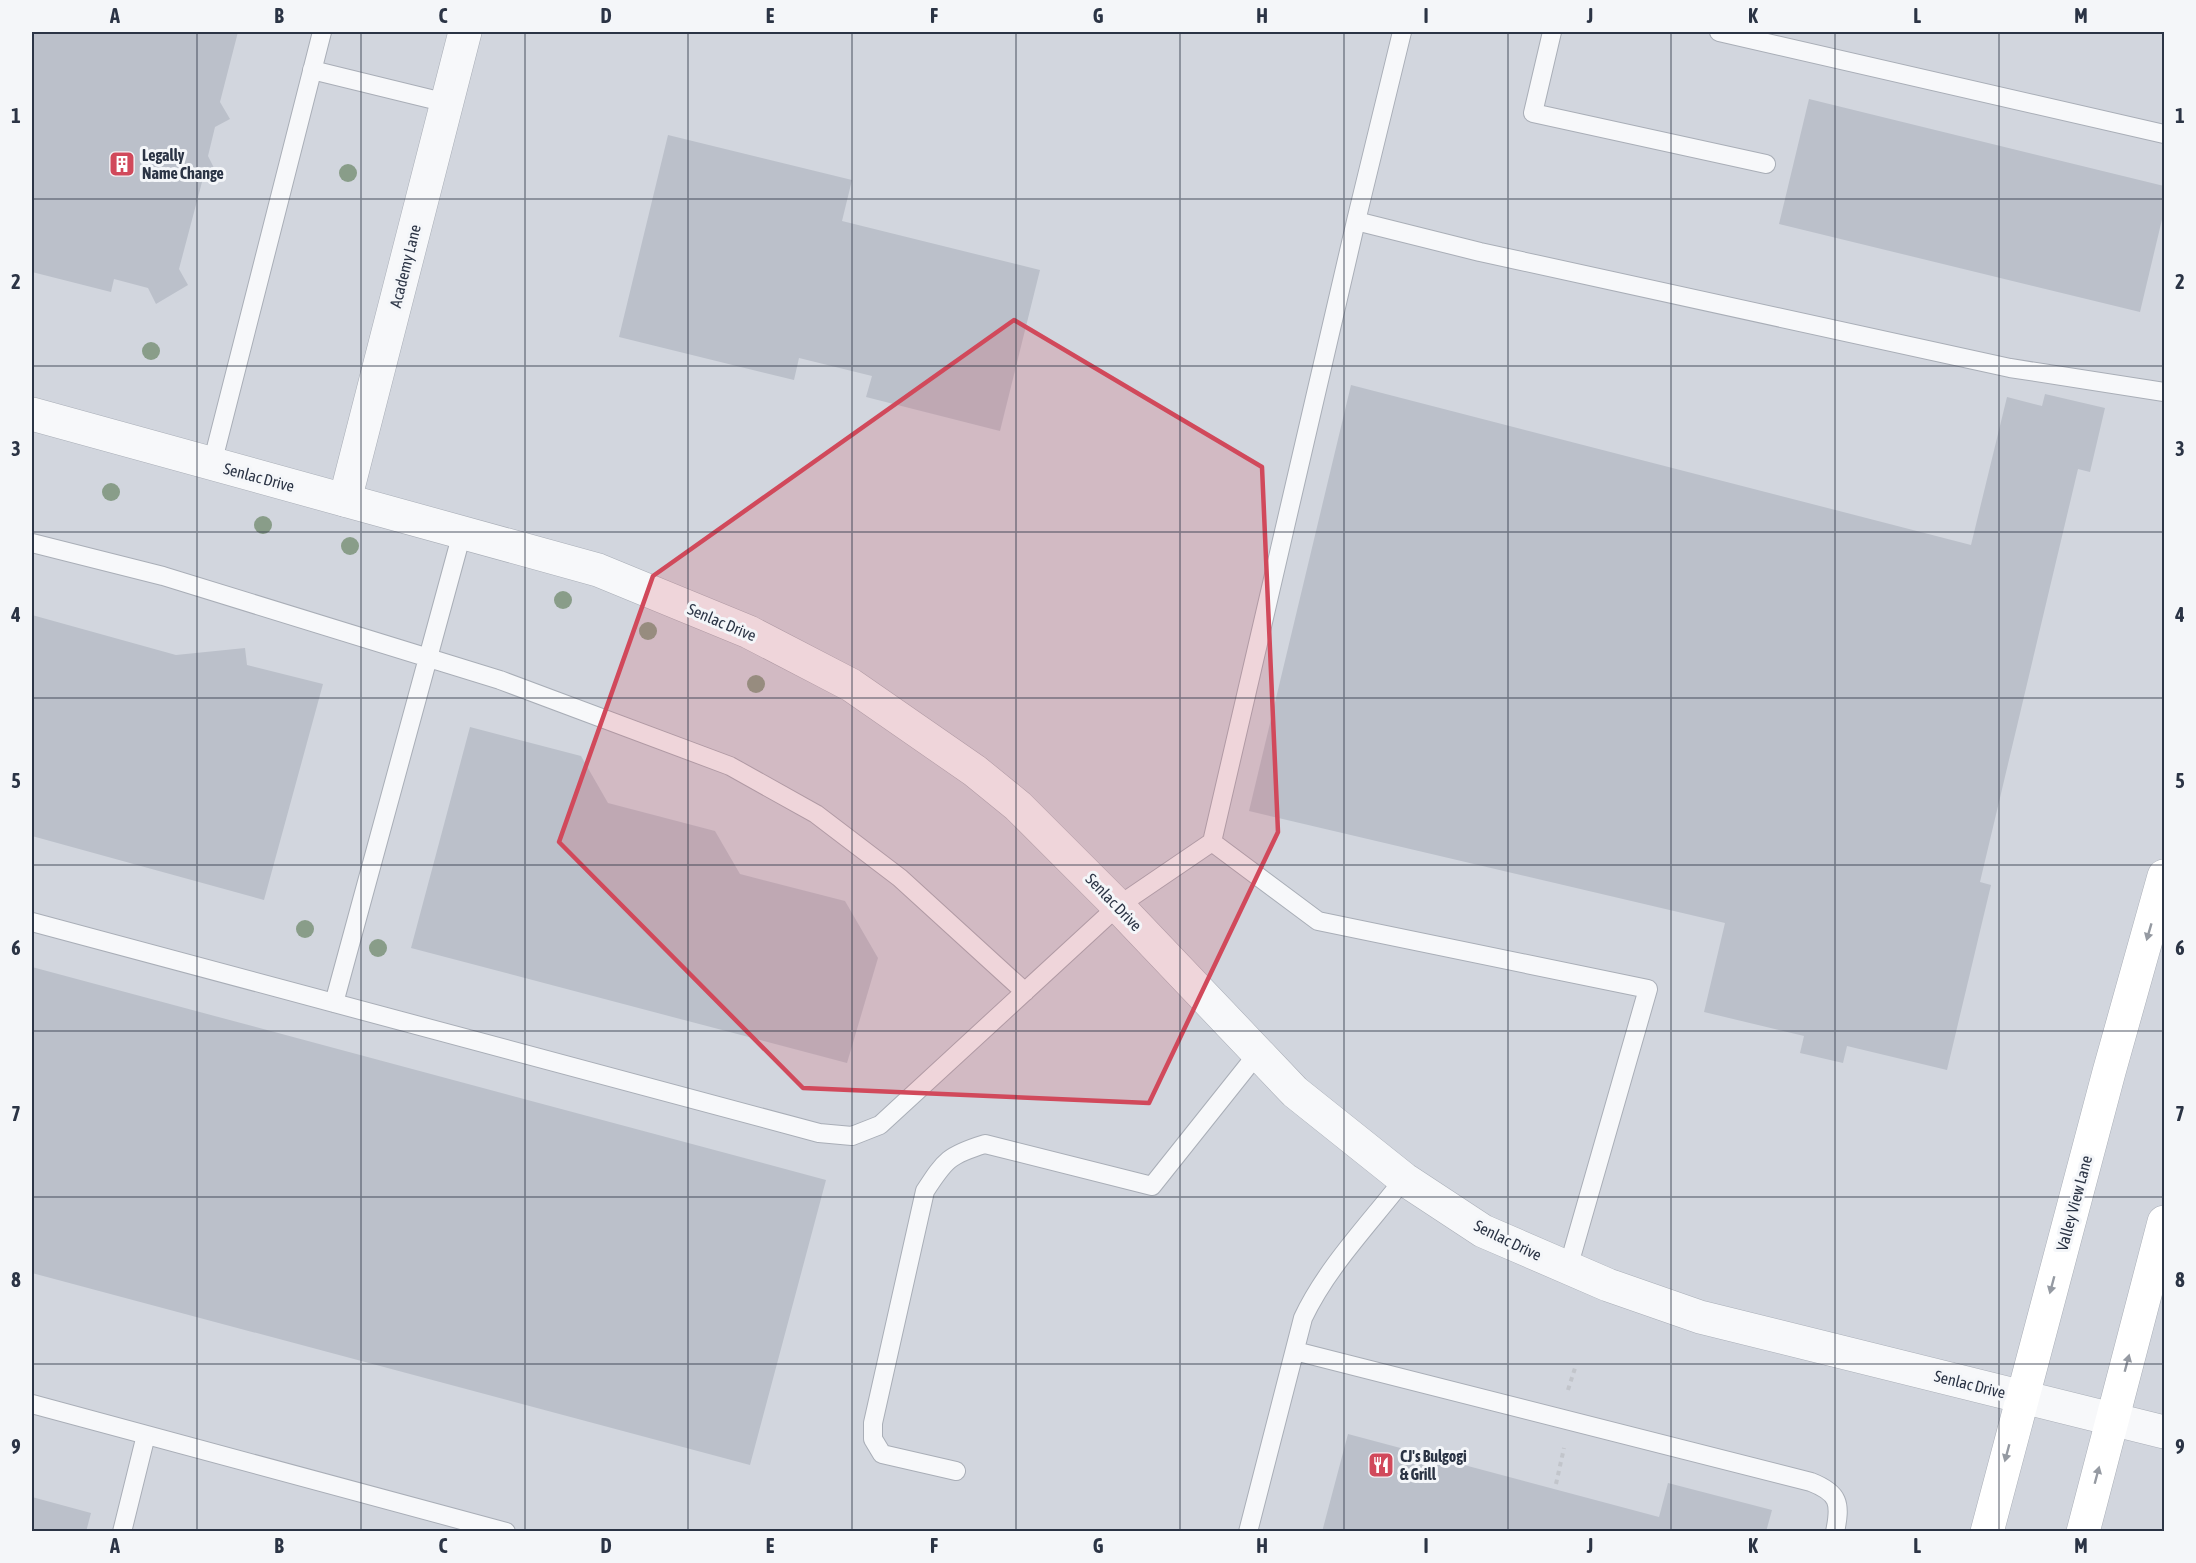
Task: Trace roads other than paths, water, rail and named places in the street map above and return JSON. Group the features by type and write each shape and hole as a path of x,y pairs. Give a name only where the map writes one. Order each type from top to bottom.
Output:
{"main road":[{"name":"Valley View Lane","path":"1987,1532 2109,1072 2164,876"},
{"path":"2083,1532 2164,1222"}],"street":[{"name":"Academy Lane","path":"345,500 465,32"},
{"name":"Senlac Drive","path":"32,414 598,570 749,632 851,685 975,771 1018,806 1118,906 1295,1092 1404,1179 1483,1230 1608,1286 1700,1317 2164,1432"}],"lane":[{"path":"212,464 322,32"},
{"path":"32,922 819,1133 852,1136 880,1125 1118,906 1212,842 1402,32"},
{"path":"1551,32 1533,113 1766,164"},
{"path":"1719,32 2164,134"},
{"path":"312,70 447,103"},
{"path":"1356,221 1480,252 2010,368 2164,392"},
{"path":"333,1003 462,533"},
{"path":"32,543 163,576 500,680 730,766 807,809 900,878 1025,992"},
{"path":"1212,842 1318,921 1648,989 1568,1268"},
{"path":"956,1471 882,1454 873,1438 873,1423 925,1191 941,1166 960,1152 985,1144 1152,1186 1258,1053"},
{"path":"1248,1532 1303,1318 1312,1298 1404,1179"},
{"path":"1295,1351 1811,1482 1828,1489 1836,1500 1838,1517 1835,1532"},
{"path":"32,1404 506,1532"},
{"path":"122,1532 146,1435"}],"place":[{"name":"Legally Name Change","path":"122,164"},
{"name":"CJ's Bulgogi & Grill","path":"1381,1465"}]}
